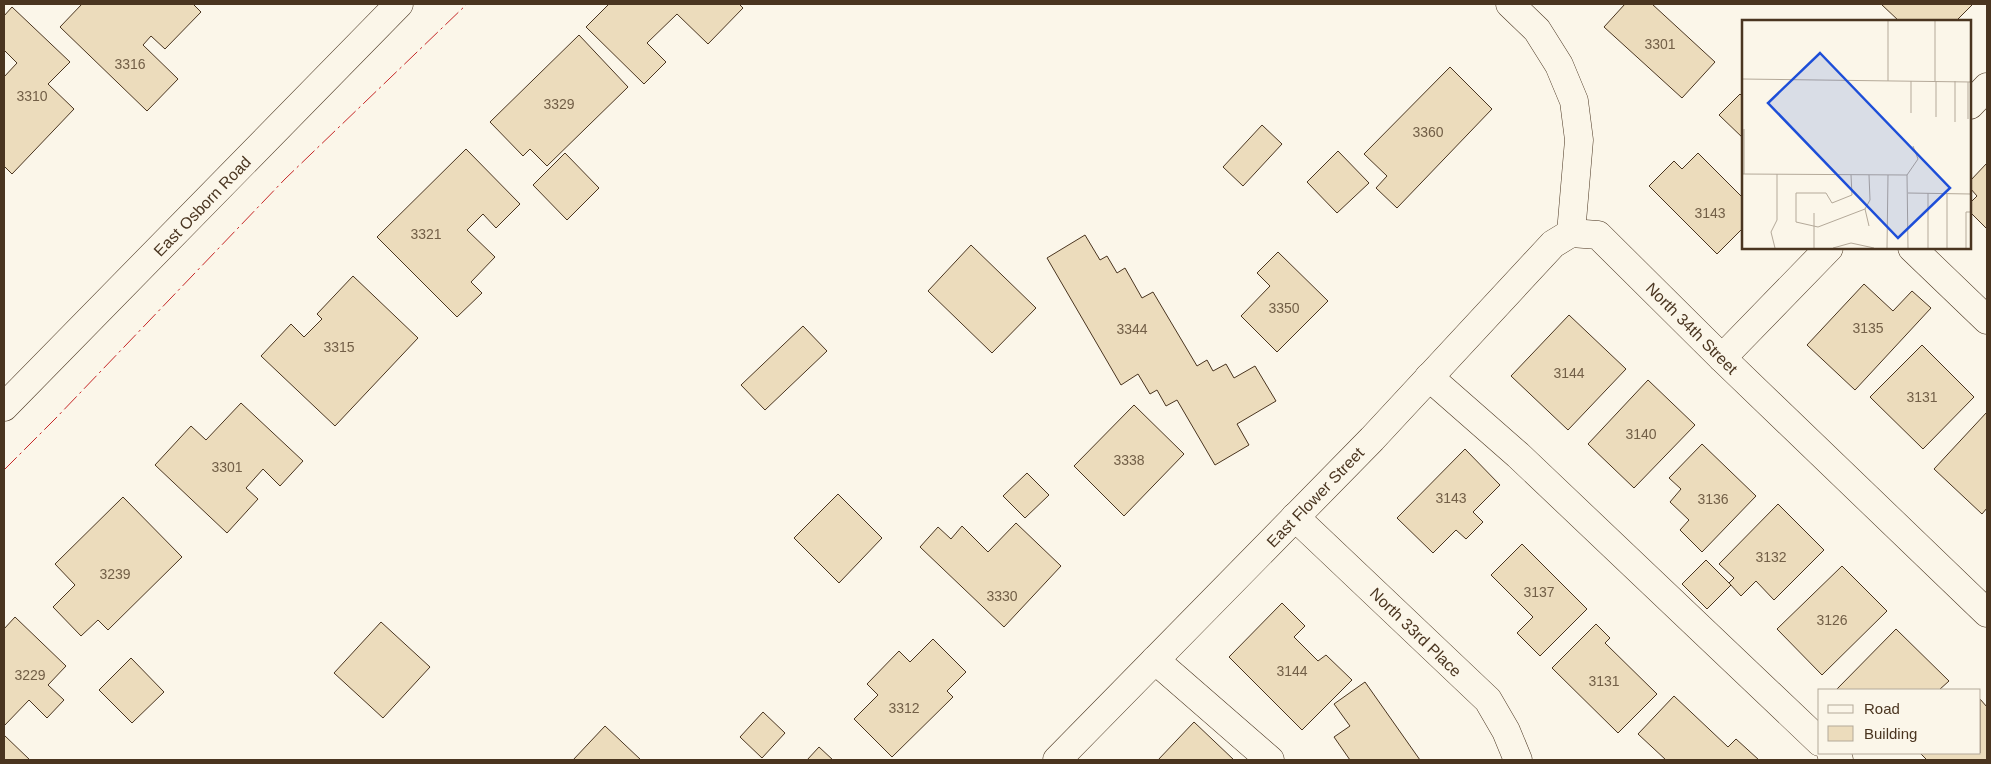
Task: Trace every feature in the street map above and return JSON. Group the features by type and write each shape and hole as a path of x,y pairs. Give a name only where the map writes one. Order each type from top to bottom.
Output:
{"street":[{"name":"East Osborn Road","path":"4,408 400,4"},
{"path":"1510,4 1537,30 1559,66 1574,101 1579,140 1570,233"},
{"path":"1971,104 1987,87"},
{"name":"North 34th Street","path":"1570,233 1598,235 1722,358 1987,613"},
{"name":"East Flower Street","path":"1057,760 1296,517 1430,377 1553,244 1570,233"},
{"path":"1722,358 1828,249"},
{"path":"1913,249 1987,320"},
{"path":"1430,377 1518,455 1818,740"},
{"name":"North 33rd Place","path":"1296,517 1488,700 1506,731 1518,760"},
{"path":"1155,660 1270,760"}],"building":[{"path":"82,4 193,4 201,12 165,49 151,36 143,45 178,79 147,111 60,27"},
{"path":"609,4 739,4 743,8 708,44 677,14 647,43 666,62 644,84 586,27"},
{"path":"1625,4 1652,4 1715,62 1682,98 1604,27"},
{"path":"1881,4 1973,4 1957,20 1898,20"},
{"path":"12,7 70,62 48,84 74,109 12,174 4,166 4,77 17,63 4,50 4,16"},
{"path":"579,35 628,87 547,166 530,149 523,156 490,122"},
{"path":"1450,67 1492,109 1397,208 1376,188 1387,176 1364,154"},
{"path":"1740,94 1742,96 1742,137 1719,115"},
{"path":"1262,125 1282,144 1243,186 1223,167"},
{"path":"466,149 520,204 496,228 483,214 467,230 495,257 471,282 482,293 457,317 377,237"},
{"path":"1338,151 1369,183 1337,213 1307,182"},
{"path":"565,153 599,188 567,220 533,185"},
{"path":"1698,153 1742,197 1742,229 1717,254 1649,186 1674,161 1682,169"},
{"path":"1987,163 1987,229 1971,213 1971,202 1977,196 1971,189 1971,180"},
{"path":"1085,235 1100,260 1107,256 1117,273 1125,268 1142,298 1153,292 1197,366 1207,360 1213,371 1226,364 1234,378 1255,366 1276,401 1237,424 1249,445 1215,465 1177,400 1166,406 1157,390 1150,394 1138,374 1121,385 1047,258"},
{"path":"971,245 1036,308 992,353 928,291"},
{"path":"1278,252 1328,301 1277,352 1241,316 1270,286 1257,273"},
{"path":"353,276 418,338 335,426 261,356 291,324 304,337 322,319 317,314"},
{"path":"1864,284 1893,311 1912,291 1931,308 1855,390 1807,345"},
{"path":"1569,315 1626,369 1568,430 1511,376"},
{"path":"803,326 827,351 765,410 741,385"},
{"path":"1922,345 1974,397 1923,449 1870,397"},
{"path":"1648,380 1695,425 1634,488 1588,444"},
{"path":"241,403 303,461 280,486 263,469 246,488 258,499 227,533 155,465 191,426 206,440"},
{"path":"1134,405 1184,454 1124,516 1074,466"},
{"path":"1987,412 1987,508 1982,514 1934,469"},
{"path":"1702,444 1756,496 1702,552 1680,530 1689,520 1670,502 1681,489 1669,478"},
{"path":"1465,449 1500,485 1473,512 1483,522 1466,539 1456,530 1433,553 1397,518"},
{"path":"1027,473 1049,495 1025,518 1003,496"},
{"path":"838,494 882,538 839,583 794,538"},
{"path":"123,497 182,557 108,630 98,620 81,636 53,607 75,585 55,564"},
{"path":"1778,504 1824,550 1774,600 1756,581 1741,596 1729,583 1734,578 1719,564"},
{"path":"1016,523 1061,566 1004,627 920,547 938,527 951,539 962,526 988,552"},
{"path":"1522,544 1587,609 1540,656 1517,633 1533,617 1491,575"},
{"path":"1706,560 1731,585 1707,609 1682,584"},
{"path":"1842,566 1887,611 1822,675 1777,629"},
{"path":"1282,603 1305,626 1294,637 1318,661 1326,655 1352,680 1302,730 1229,657"},
{"path":"15,617 66,666 48,685 64,700 47,718 29,700 4,726 4,629"},
{"path":"381,622 430,667 383,718 334,673"},
{"path":"1596,624 1610,638 1605,643 1657,694 1618,733 1552,668"},
{"path":"1896,629 1949,681 1940,689 1837,689"},
{"path":"933,639 966,672 947,691 953,697 892,757 854,719 878,695 867,684 899,651 910,662"},
{"path":"131,658 164,692 132,723 99,690"},
{"path":"1365,682 1420,760 1350,760 1334,737 1350,726 1334,704"},
{"path":"1674,696 1728,747 1736,739 1759,760 1666,760 1638,734"},
{"path":"1981,700 1987,707 1987,760 1927,760 1921,754 1981,754"},
{"path":"763,712 785,733 762,758 740,737"},
{"path":"1194,722 1234,760 1158,760"},
{"path":"605,726 641,760 573,760"},
{"path":"4,735 30,760 4,760"},
{"path":"819,747 833,760 807,760"}],"power":[{"path":"4,470 285,179 467,4"}]}
